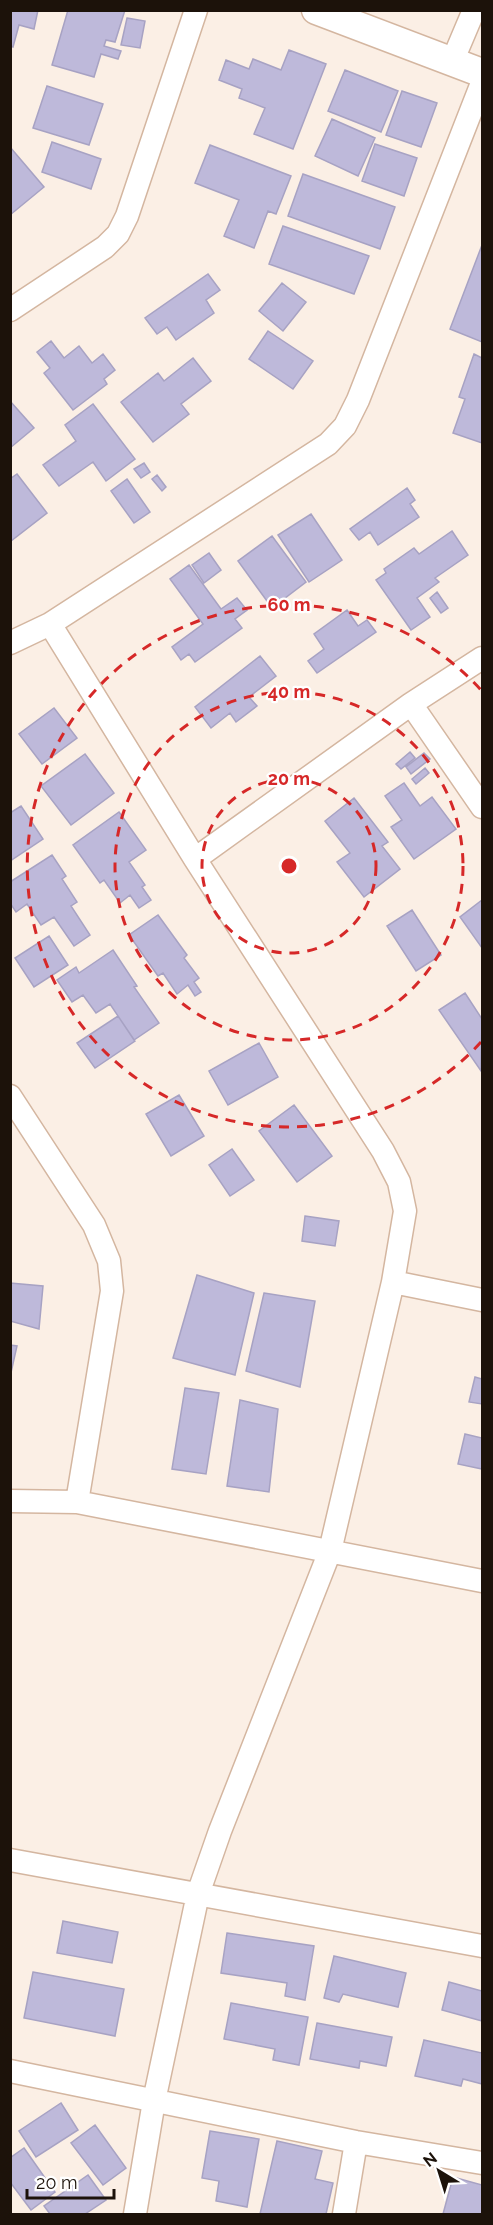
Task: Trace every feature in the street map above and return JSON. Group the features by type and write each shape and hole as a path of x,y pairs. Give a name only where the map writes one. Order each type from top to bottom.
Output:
{"street":[{"path":"10,310 105,247 118,234 127,216 196,10"},
{"path":"316,10 483,73"},
{"path":"452,62 474,10"},
{"path":"10,643 50,624 328,444 345,426 358,400 483,83"},
{"path":"50,624 195,859 383,1151 399,1182 405,1211 393,1282 330,1551 198,1894 154,2100 135,2214"},
{"path":"195,859 411,704 483,658"},
{"path":"411,704 483,807"},
{"path":"10,1096 94,1226 109,1261 112,1291 77,1502"},
{"path":"393,1282 483,1299"},
{"path":"10,1501 77,1502 483,1581"},
{"path":"10,1860 483,1946"},
{"path":"10,2071 356,2142 483,2163"},
{"path":"344,2214 356,2142"}],"building":[{"path":"10,10 38,10 34,29 19,25 13,47 10,46"},
{"path":"68,10 125,10 115,42 106,40 104,46 121,51 118,59 101,54 94,77 52,65"},
{"path":"127,18 145,21 140,48 121,45"},
{"path":"289,50 326,64 293,149 254,134 265,108 239,98 242,89 219,80 226,60 249,69 253,59 281,70"},
{"path":"345,70 398,91 381,132 328,111"},
{"path":"47,86 103,104 89,145 33,128"},
{"path":"402,91 437,103 421,147 386,135"},
{"path":"332,119 375,138 358,176 315,156"},
{"path":"52,142 101,159 91,189 42,172"},
{"path":"375,144 417,158 404,196 362,181"},
{"path":"210,145 291,176 276,214 268,211 254,248 224,236 239,200 195,183"},
{"path":"10,147 44,187 10,215"},
{"path":"303,174 395,207 380,249 288,216"},
{"path":"283,226 369,256 354,294 269,264"},
{"path":"482,245 482,342 450,329"},
{"path":"208,274 220,290 206,300 214,313 176,340 167,327 157,334 145,318"},
{"path":"282,283 306,302 283,331 259,311"},
{"path":"268,331 313,361 293,389 249,359"},
{"path":"51,341 64,358 79,346 92,363 103,354 115,370 104,379 107,384 73,410 44,373 50,368 37,352"},
{"path":"474,354 482,358 482,443 453,433 465,399 459,397"},
{"path":"193,358 211,381 181,404 189,414 153,442 121,402 158,373 164,381"},
{"path":"10,401 34,428 10,448"},
{"path":"93,404 135,459 106,481 93,462 59,486 43,465 76,441 65,425"},
{"path":"144,463 150,472 141,478 134,469"},
{"path":"17,474 47,513 11,541 10,479"},
{"path":"157,475 166,487 162,491 152,479"},
{"path":"127,479 150,512 134,523 111,491"},
{"path":"407,488 415,500 410,504 419,517 378,545 370,532 359,540 350,529"},
{"path":"311,514 342,560 309,582 278,535"},
{"path":"452,531 468,555 435,578 439,582 417,598 430,617 411,630 376,580 386,573 384,569 414,548 419,554"},
{"path":"272,536 306,582 272,608 238,561"},
{"path":"209,553 221,570 204,583 192,565"},
{"path":"189,565 221,609 237,598 247,610 235,619 242,628 195,662 189,654 181,660 172,647 203,624 170,579"},
{"path":"437,592 448,608 441,613 430,598"},
{"path":"347,610 358,626 367,620 376,632 317,673 308,661 324,649 314,634"},
{"path":"260,656 276,676 249,697 257,706 236,722 230,713 211,728 195,707"},
{"path":"54,708 77,738 42,764 19,734"},
{"path":"410,752 415,758 401,769 396,764"},
{"path":"424,753 430,759 411,774 406,767"},
{"path":"85,754 114,793 71,825 41,786"},
{"path":"425,768 429,773 416,784 412,779"},
{"path":"404,783 420,806 432,797 456,829 414,859 391,827 402,820 385,796"},
{"path":"354,798 388,842 382,846 400,869 364,897 337,862 350,853 325,821"},
{"path":"21,806 43,839 10,861 10,813"},
{"path":"119,812 146,850 129,862 145,885 142,887 151,900 139,908 130,895 120,903 104,880 100,883 73,845"},
{"path":"52,855 66,876 62,879 77,902 71,906 90,935 74,946 54,917 41,925 27,904 16,912 10,903 10,882"},
{"path":"482,900 482,948 460,917"},
{"path":"412,910 441,955 416,971 387,926"},
{"path":"158,915 187,955 184,958 199,978 194,982 201,992 195,996 188,985 177,994 163,973 158,976 129,935"},
{"path":"49,936 68,965 34,987 15,958"},
{"path":"113,950 137,986 134,987 159,1023 134,1040 110,1004 96,1013 83,995 72,1002 57,980 76,967 79,973"},
{"path":"465,993 482,1019 481,1071 439,1010"},
{"path":"118,1016 135,1041 95,1068 77,1043"},
{"path":"259,1043 278,1077 228,1105 209,1071"},
{"path":"179,1095 204,1136 171,1156 146,1114"},
{"path":"294,1105 332,1156 297,1182 259,1131"},
{"path":"232,1149 254,1180 230,1196 209,1165"},
{"path":"305,1216 339,1221 335,1246 302,1241"},
{"path":"197,1275 254,1293 235,1375 173,1358"},
{"path":"10,1283 43,1286 39,1329 10,1321"},
{"path":"264,1293 315,1301 300,1387 246,1371"},
{"path":"10,1345 17,1346 10,1377"},
{"path":"475,1377 482,1379 482,1404 469,1402"},
{"path":"185,1388 219,1393 206,1474 172,1469"},
{"path":"240,1400 278,1409 269,1492 227,1486"},
{"path":"465,1434 482,1438 482,1469 458,1464"},
{"path":"63,1921 118,1932 112,1963 57,1953"},
{"path":"227,1933 314,1946 305,2000 285,1996 287,1983 221,1973"},
{"path":"334,1956 406,1973 398,2007 343,1994 339,2002 324,1998"},
{"path":"33,1972 124,1989 115,2036 24,2018"},
{"path":"449,1982 482,1991 482,2021 442,2010"},
{"path":"231,2003 308,2017 299,2065 273,2060 275,2049 224,2039"},
{"path":"317,2023 392,2037 386,2066 360,2061 359,2068 310,2059"},
{"path":"424,2040 482,2053 482,2084 463,2079 461,2086 415,2076"},
{"path":"61,2103 78,2130 36,2157 19,2131"},
{"path":"95,2125 126,2168 103,2185 71,2143"},
{"path":"210,2131 259,2139 247,2207 216,2201 219,2181 202,2178"},
{"path":"277,2141 322,2151 315,2179 333,2183 326,2214 260,2214"},
{"path":"24,2148 55,2192 31,2210 10,2182 10,2158"},
{"path":"88,2175 106,2200 85,2214 50,2214 44,2206"},
{"path":"453,2177 482,2185 482,2214 443,2214"}]}
